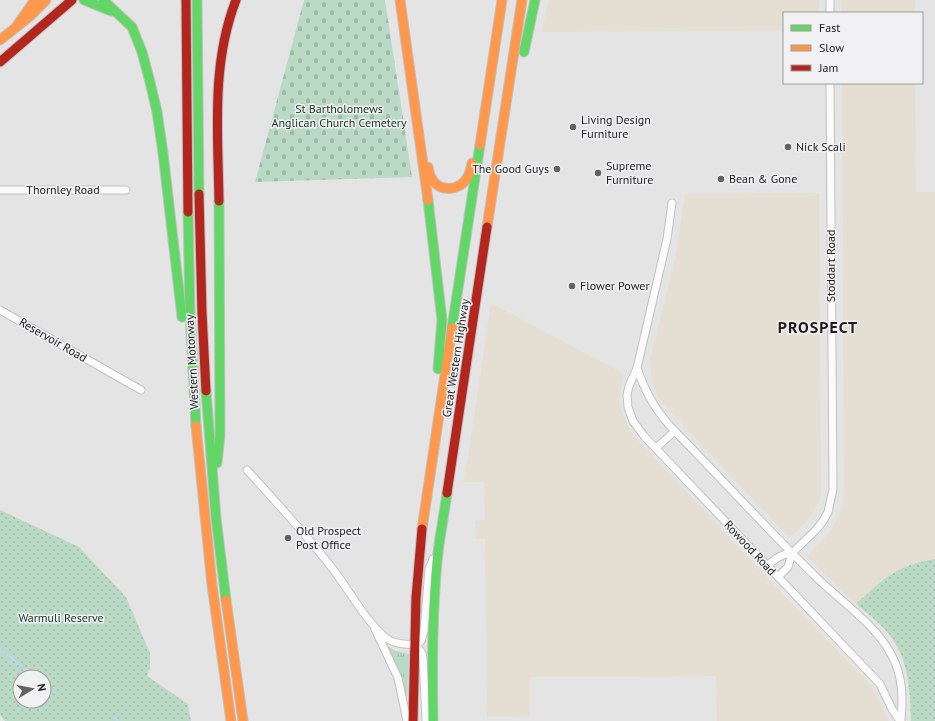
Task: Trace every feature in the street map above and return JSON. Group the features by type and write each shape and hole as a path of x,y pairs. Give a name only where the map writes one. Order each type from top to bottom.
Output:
{"main road":[{"path":"16,27 35,0"},
{"path":"0,40 29,17 46,0"},
{"path":"0,62 72,0"},
{"path":"84,0 117,13"},
{"path":"103,0 132,27 137,38 150,82 155,104 168,194 184,333 192,356"},
{"name":"Western Motorway","path":"186,0 192,356 208,553 231,721"},
{"name":"Western Motorway","path":"198,0 202,314 208,425 224,590 243,721"},
{"path":"214,499 220,435 218,80 222,41 226,24 236,0"},
{"path":"400,0 433,238 442,320 433,456"},
{"path":"404,0 428,167 434,182 439,186 451,189 462,184 466,180 470,170 488,96"},
{"name":"Great Western Highway","path":"413,721 416,598 423,521 502,0"},
{"name":"Great Western Highway","path":"433,721 434,598 439,543 490,210 498,167 522,0"},
{"path":"523,59 535,0"},
{"path":"498,167 511,117 520,73"},
{"path":"470,213 481,202 487,204 490,210"}],"street":[{"path":"830,0 830,12"},
{"name":"Stoddart Road","path":"778,577 788,567 792,553 816,530 823,521 828,512 833,489 830,84"},
{"name":"Thornley Road","path":"0,190 126,190"},
{"name":"Rowood Road","path":"672,203 667,239 637,368 626,401 633,421 637,428 880,684 892,709 901,721"},
{"name":"Reservoir Road","path":"0,310 141,390"},
{"name":"Rowood Road","path":"637,368 643,386 654,407 675,431 792,553 823,584 871,627 887,646 896,663 901,684 903,697 901,721"},
{"path":"656,448 675,431"},
{"path":"247,470 307,536 341,580 372,624 398,678 407,721"},
{"path":"372,624 388,639 401,644 415,644 421,642 424,635 429,569 439,543"},
{"name":"Stoddart Road","path":"767,566 778,557 784,554 792,553"},
{"path":"415,644 422,653 423,658 426,721"}],"shaded area":[{"path":"549,0 819,0 819,12 783,12 783,30 541,32"},
{"path":"841,0 915,0 915,12 841,12"},
{"path":"842,84 915,84 916,192 935,192 935,559 914,563 902,568 880,582 856,604 809,559 808,556 831,531 842,508 844,491"},
{"path":"819,193 821,490 820,499 812,515 795,533 786,535 663,404 652,383 650,359 675,260 685,194"},
{"path":"491,303 624,374 619,400 623,416 630,431 717,525 872,687 882,705 888,721 717,721 716,676 530,677 530,716 487,717 485,539 476,539 475,521 485,520 484,482 463,482"}],"green space":[{"name":"St Bartholomews Anglican Church Cemetery","path":"304,0 385,0 412,177 255,182"},
{"name":"Warmuli Reserve","path":"0,510 79,547 126,597 150,653 150,668 147,676 188,704 191,721 5,721 0,715"},
{"path":"935,559 935,721 911,721 909,686 900,653 888,633 856,604 891,574 910,565"},
{"path":"389,647 396,651 409,654 407,703 398,670 388,648"}],"waterway":[{"path":"0,649 25,669"},
{"path":"52,691 56,694"},
{"path":"115,717 117,721"}],"traffic: fast":[{"path":"84,0 111,11"},
{"path":"103,0 132,27 142,52 150,82 157,112 163,153 182,317"},
{"path":"197,0 199,194"},
{"path":"524,52 535,0"},
{"path":"452,328 480,145"},
{"path":"428,200 442,320 438,369"},
{"path":"217,463 220,435 219,201"},
{"path":"188,212 190,312 196,426"},
{"path":"206,391 216,518 226,600"},
{"path":"433,721 433,622 435,582 447,493"}],"traffic: slow":[{"path":"16,27 35,0"},
{"path":"0,40 29,17 46,0"},
{"path":"400,0 428,200"},
{"path":"480,145 502,0"},
{"path":"487,227 522,0"},
{"path":"428,167 434,182 442,187 451,188 464,182 469,175 472,163"},
{"path":"422,529 452,328"},
{"path":"196,426 212,585 231,721"},
{"path":"226,600 243,721"}],"traffic: jam":[{"path":"0,62 72,0"},
{"path":"186,0 188,212"},
{"path":"219,201 217,124 219,74 228,24 236,0"},
{"path":"199,194 202,313 206,391"},
{"path":"447,493 487,227"},
{"path":"413,721 416,598 422,529"}],"place":[{"name":"Living Design Furniture","path":"573,127"},
{"name":"Nick Scali","path":"788,147"},
{"name":"The Good Guys","path":"557,169"},
{"name":"Supreme Furniture","path":"598,173"},
{"name":"Bean & Gone","path":"721,179"},
{"name":"Flower Power","path":"572,286"},
{"name":"Old Prospect Post Office","path":"288,538"}],"district":[{"name":"PROSPECT","path":"818,327"}]}
